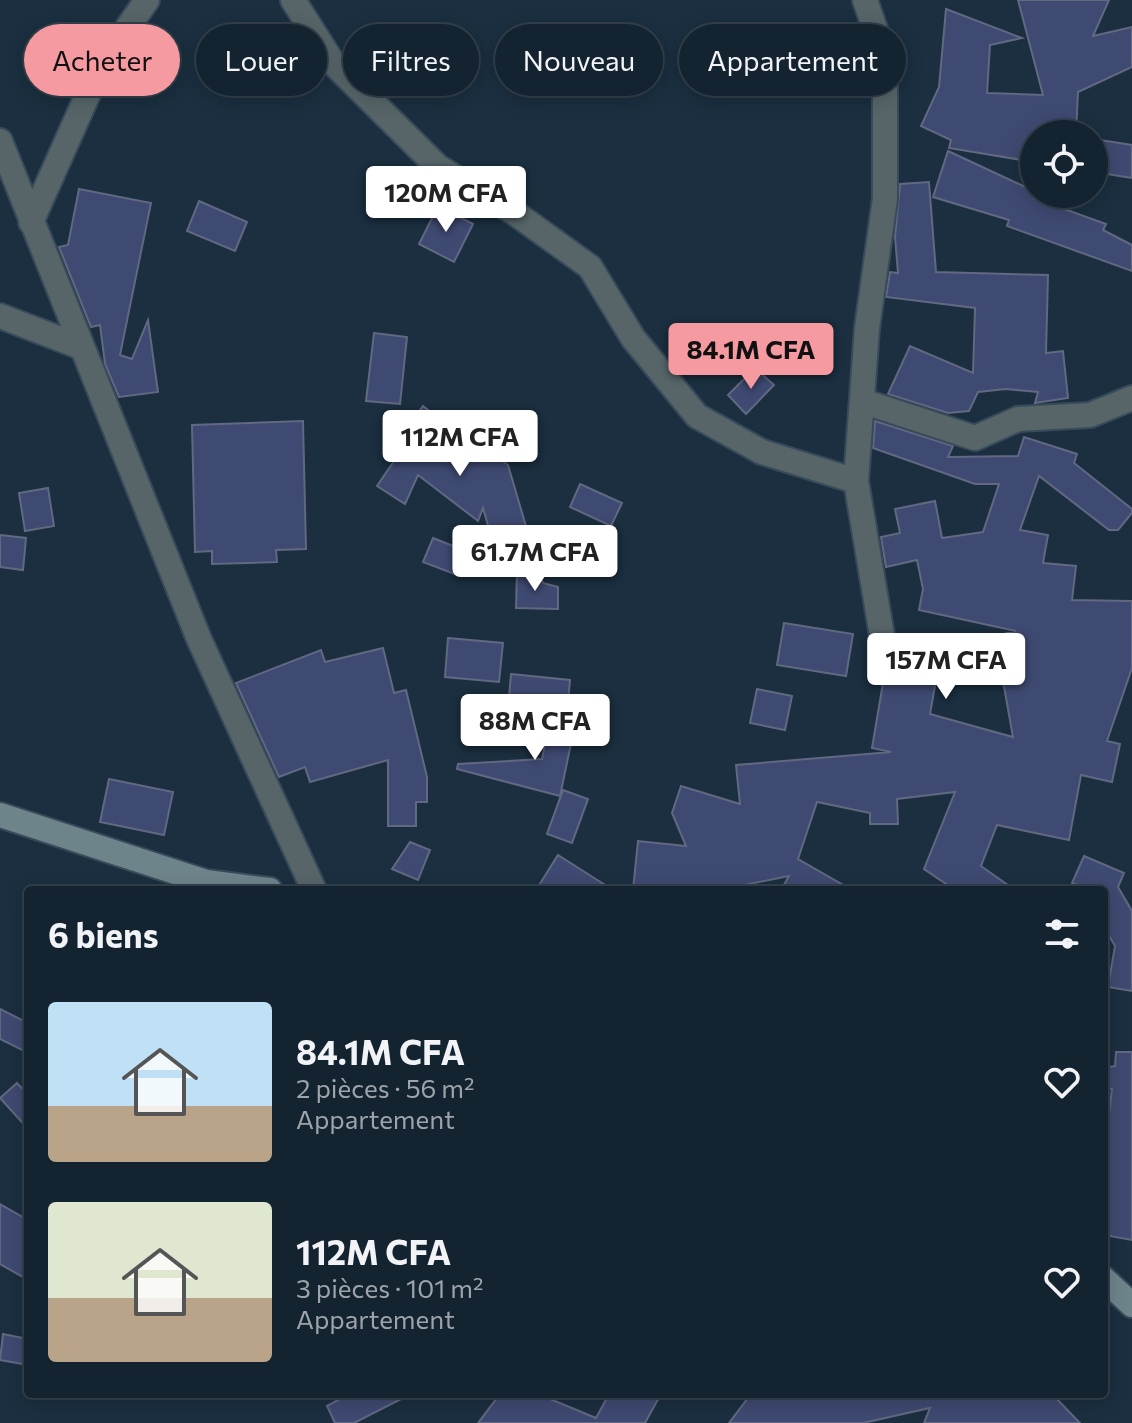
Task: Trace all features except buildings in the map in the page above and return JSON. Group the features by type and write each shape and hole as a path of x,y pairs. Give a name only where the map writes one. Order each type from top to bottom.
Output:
{"street":[{"path":"31,222 100,67 147,0"},
{"path":"293,0 333,63 438,167 515,213 590,267 633,338 697,416 762,452 856,481"},
{"path":"865,0 885,58 885,199 867,328 856,481 883,642"},
{"path":"0,141 199,639 312,886"},
{"path":"0,316 81,347"},
{"path":"862,401 975,438 1018,419 1090,415 1132,398"},
{"path":"0,815 206,882 238,886"},
{"path":"1108,1283 1132,1305"}]}
